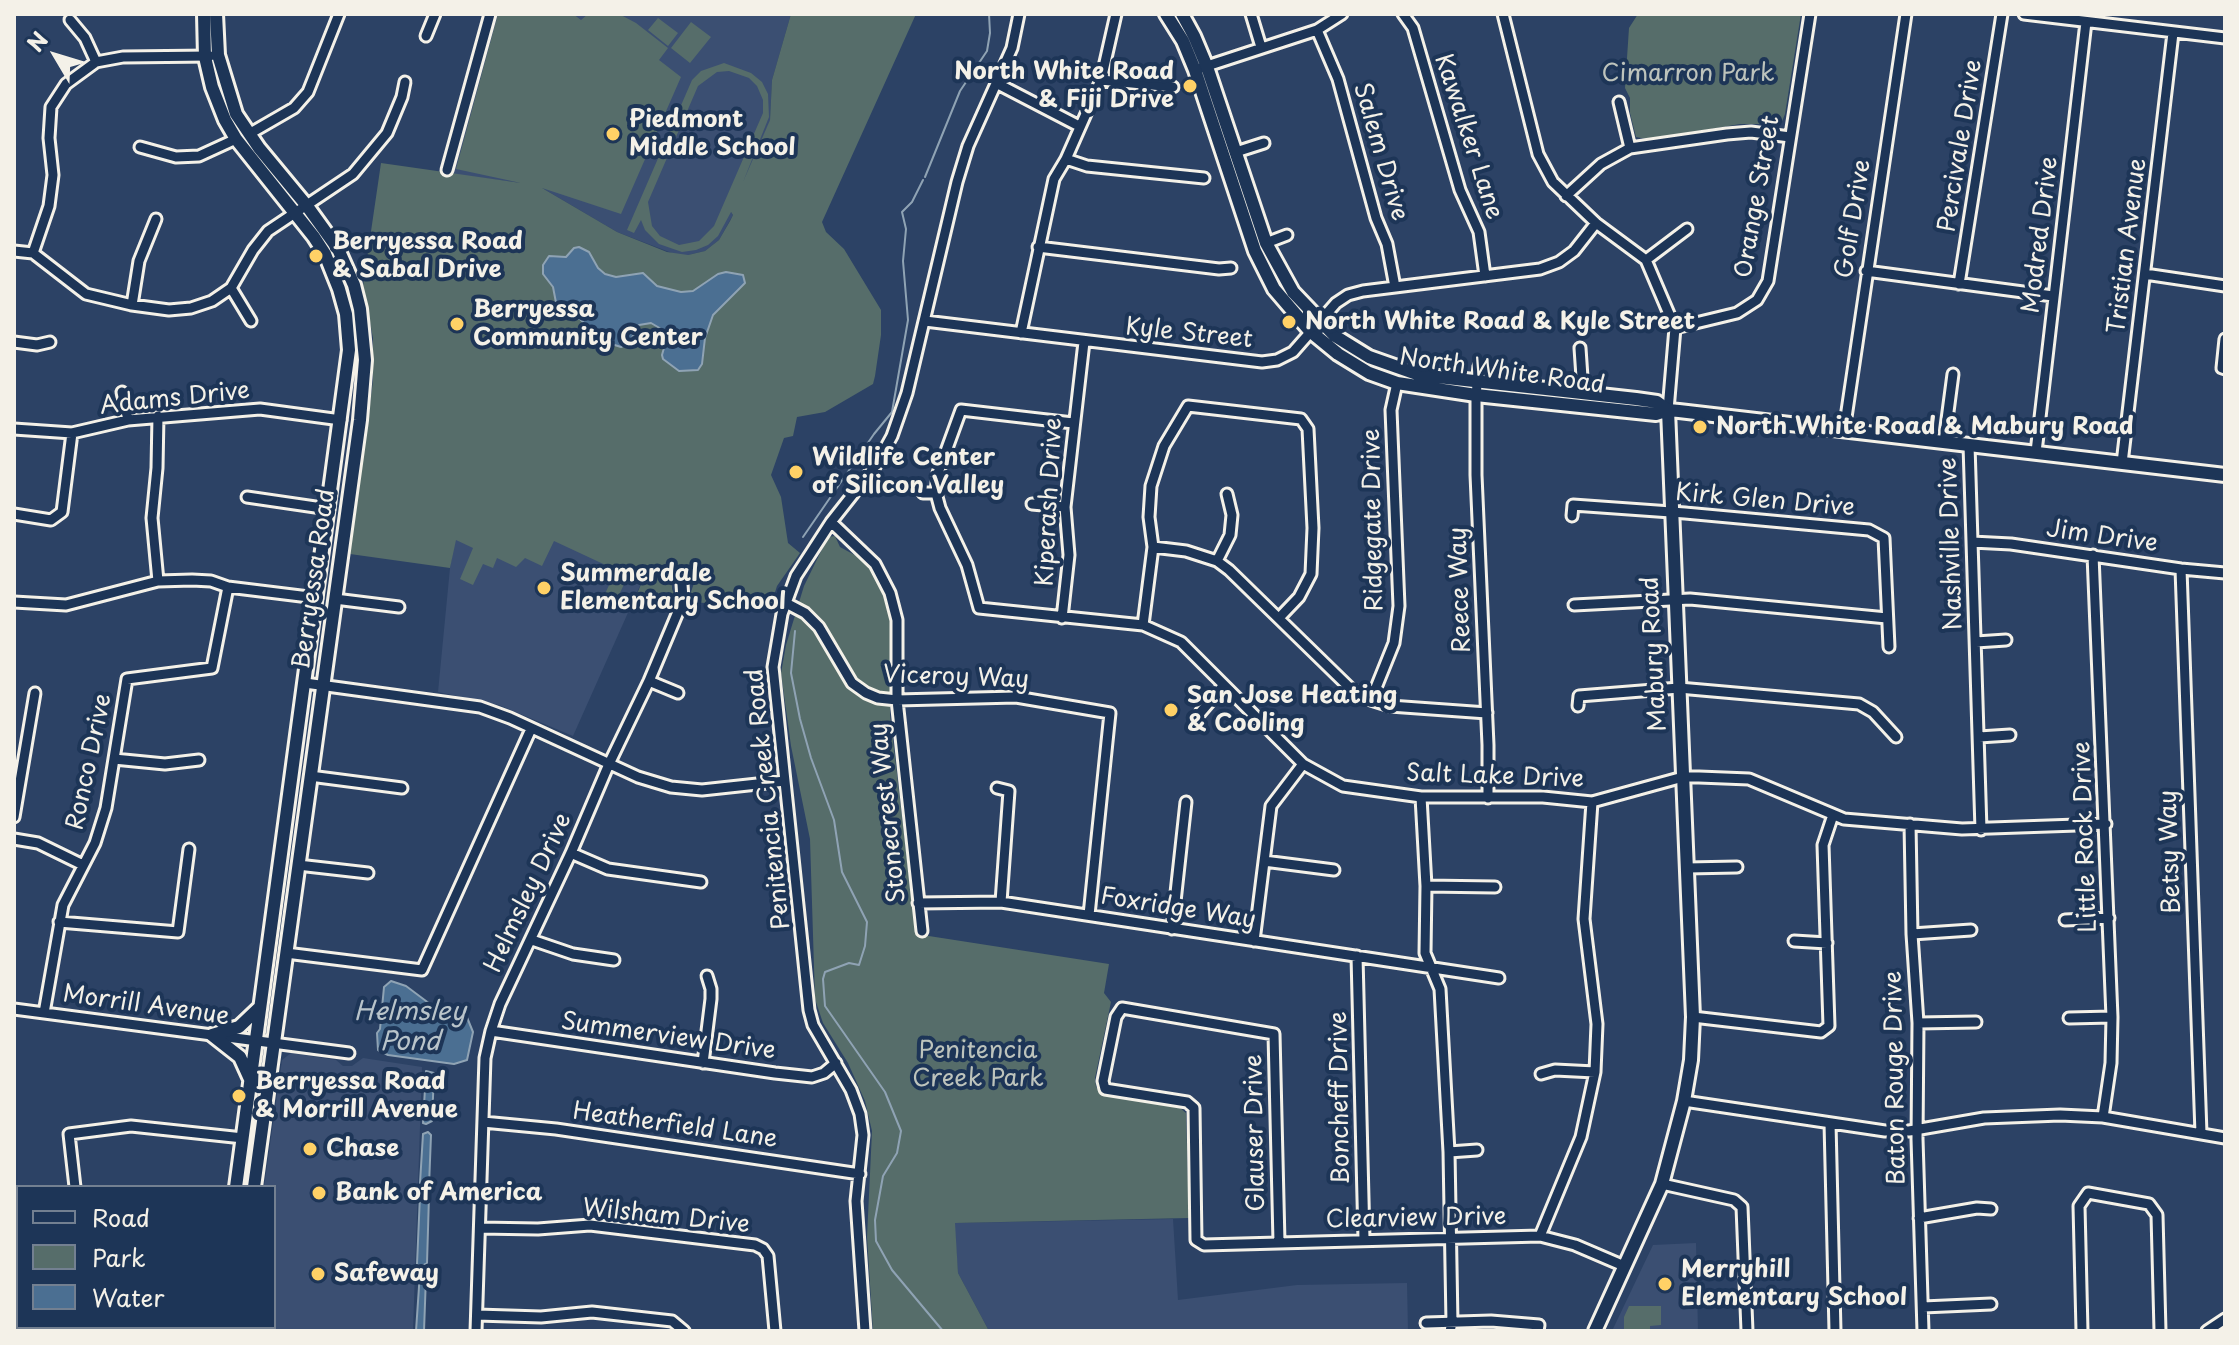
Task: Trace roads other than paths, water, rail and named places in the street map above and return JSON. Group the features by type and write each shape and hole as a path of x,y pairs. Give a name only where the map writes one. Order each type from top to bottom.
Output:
{"main road":[{"name":"Berryessa Road","path":"204,14 212,56"},
{"name":"Berryessa Road","path":"216,14 212,87 225,120 338,249 354,285 360,309 365,360 360,420 254,1185"},
{"name":"North White Road","path":"1166,14 1201,68 1236,152 1266,243 1314,326 1394,367 1420,375 1657,402 1668,410"},
{"name":"North White Road","path":"1182,14 1192,31 1255,251 1274,289 1314,326 1338,354 1369,373 1397,383 1476,395 1656,414 1668,410 2225,475"},
{"name":"Berryessa Road","path":"239,1185 347,380 349,344 346,314 325,254 301,210"},
{"path":"347,380 351,391 351,411 360,420"},
{"name":"Mabury Road","path":"1595,1331 1662,1184 1684,1101 1693,1017 1668,410"},
{"path":"341,420 350,439 345,472 348,498"},
{"path":"212,1035 239,1027 261,1006"},
{"path":"212,1035 240,1057 251,1081"}],"street":[{"path":"140,147 176,157 199,156 242,137 294,108 308,92 339,14"},
{"path":"426,36 435,14"},
{"path":"447,170 490,14"},
{"name":"Penitencia Creek Road","path":"865,1331 856,1201 863,1135 860,1114 851,1090 813,1025 809,1010 773,667 786,603 806,558 876,465 892,436 907,393 957,182 968,146 1012,48 1019,14"},
{"path":"1021,333 1054,179 1101,80 1116,14"},
{"path":"1251,14 1261,47"},
{"path":"1201,68 1317,30 1342,14"},
{"name":"Kawalker Lane","path":"1403,14 1413,28 1460,190 1479,232 1485,276"},
{"path":"1503,14 1538,154 1553,182 1596,223 1646,260 1687,229"},
{"name":"Orange Street","path":"1675,328 1737,313 1757,300 1768,281 1810,14"},
{"name":"Golf Drive","path":"1844,431 1906,14"},
{"name":"Percivale Drive","path":"1959,284 2002,14"},
{"path":"2024,14 2225,38"},
{"path":"70,20 85,38 96,62"},
{"name":"Modred Drive","path":"2036,452 2086,22"},
{"name":"Salem Drive","path":"1317,30 1338,79 1376,218 1387,244 1395,287"},
{"name":"Tristian Avenue","path":"2122,463 2173,33"},
{"path":"33,253 49,206 53,175 49,138 51,107 66,84 96,62 123,57 212,56"},
{"path":"1101,80 1173,87"},
{"path":"14,251 33,253 86,294 169,310 191,308 212,301 231,288 268,231 353,174 387,133 405,82"},
{"path":"998,84 1079,126"},
{"path":"1619,102 1630,148"},
{"path":"1566,196 1601,164 1630,148 1751,132 1790,137"},
{"path":"1236,152 1264,143"},
{"path":"1066,159 1087,166 1204,178"},
{"path":"132,305 139,261 156,219"},
{"name":"Kyle Street","path":"925,321 1262,362 1277,360 1293,352 1336,303 1348,295 1540,269 1559,262 1574,251 1596,223"},
{"path":"1266,243 1287,235"},
{"path":"1038,247 1231,268"},
{"name":"Mabury Road","path":"1646,260 1675,328 1668,410"},
{"path":"1866,271 2053,296"},
{"path":"2145,274 2225,286"},
{"path":"231,288 251,321"},
{"path":"2223,368 2225,339"},
{"path":"14,342 37,345 50,342"},
{"name":"Kiperash Drive","path":"1062,618 1069,555 1065,507 1084,342"},
{"path":"1580,348 1583,392"},
{"name":"Reece Way","path":"1479,366 1476,475 1488,798"},
{"path":"1944,442 1953,374"},
{"name":"Ridgegate Drive","path":"1371,700 1394,643 1399,606 1391,410 1397,383"},
{"path":"122,392 128,420"},
{"path":"1143,625 1153,547 1149,517 1151,486 1164,446 1188,406 1301,419 1308,429 1313,528 1311,574 1299,597 1279,618"},
{"name":"Adams Drive","path":"14,429 72,433 158,416 260,409 341,420"},
{"path":"923,493 936,493 944,452 961,410 1073,423"},
{"path":"158,416 152,518 158,581"},
{"path":"14,514 51,520 62,512 72,433"},
{"name":"Nashville Drive","path":"1969,445 1981,830"},
{"name":"Salt Lake Drive","path":"936,493 967,565 979,608 1143,625 1181,642 1303,764 1343,786 1421,797 1543,797 1592,802 1683,777 1749,779 1844,819 1981,830 2106,824"},
{"path":"1217,561 1230,535 1232,515 1227,494"},
{"path":"247,497 329,509"},
{"path":"1032,504 1065,507"},
{"name":"Kirk Glen Drive","path":"1572,516 1573,505 1869,530 1884,538 1887,618"},
{"name":"Stonecrest Way","path":"831,522 875,564 890,593 897,620 897,700 922,931"},
{"name":"Jim Drive","path":"1972,542 2011,544 2225,573"},
{"path":"1153,547 1186,551 1217,561 1351,689 1371,700 1390,706 1487,713"},
{"name":"Little Rock Drive","path":"2093,555 2112,1017 2111,1063 2103,1117"},
{"name":"Betsy Way","path":"2181,569 2201,1133"},
{"path":"14,602 66,605 158,581 211,581 228,587 317,598"},
{"name":"Helmsley Drive","path":"476,1331 485,1058 491,1031 500,1004 649,681 683,600 682,584"},
{"name":"Ronco Drive","path":"44,1013 63,905 95,843 106,808 127,679 212,668 228,587"},
{"path":"335,599 399,607"},
{"path":"1574,605 1674,599 1887,618 1889,647"},
{"name":"Viceroy Way","path":"786,603 811,618 852,683 866,693 897,700 1016,697 1110,713 1089,915"},
{"name":"Nashville Drive","path":"1976,642 2006,640"},
{"path":"649,681 678,693"},
{"path":"305,683 480,707 638,777 671,787 702,790 785,781"},
{"path":"1200,713 1224,685"},
{"path":"1578,706 1579,696 1679,688 1859,704 1873,712 1896,737"},
{"path":"14,817 35,693"},
{"path":"286,953 422,970 531,729"},
{"path":"1979,737 2010,735"},
{"path":"114,759 165,764 199,760"},
{"path":"1254,941 1271,806 1303,764"},
{"path":"310,776 402,788"},
{"path":"997,788 1009,791 1001,902"},
{"path":"1421,797 1426,886 1425,953 1440,989 1449,1152 1451,1327"},
{"path":"1172,929 1186,802"},
{"path":"1540,1236 1581,1137 1595,1072 1597,1024 1584,919 1592,802"},
{"path":"1693,1017 1821,1032 1829,1026 1823,845 1833,815"},
{"name":"Baton Rouge Drive","path":"1910,824 1912,934 1918,1023 1923,1331"},
{"path":"14,839 38,843 83,865"},
{"path":"59,922 178,932 189,849"},
{"path":"571,853 608,869 701,882"},
{"path":"1264,861 1334,870"},
{"path":"298,865 368,873"},
{"path":"1687,868 1737,867"},
{"path":"1426,886 1495,887"},
{"name":"Foxridge Way","path":"918,903 1001,902 1499,978"},
{"path":"2065,920 2109,918"},
{"path":"1912,934 1971,930"},
{"path":"532,940 573,954 614,960"},
{"path":"1794,941 1827,943"},
{"name":"Boncheff Drive","path":"1357,956 1364,1239"},
{"path":"703,1063 711,999 707,976"},
{"name":"Glauser Drive","path":"1204,1245 1196,1240 1194,1108 1187,1102 1105,1089 1103,1081 1116,1017 1122,1008 1274,1034 1279,1242"},
{"name":"Morrill Avenue","path":"14,1009 349,1053"},
{"path":"2069,1018 2112,1017"},
{"path":"1918,1023 1976,1022"},
{"name":"Summerview Drive","path":"491,1031 812,1077 824,1073 836,1063"},
{"path":"1541,1074 1555,1070 1595,1072"},
{"path":"1684,1101 1885,1131 1918,1130 1984,1118 2025,1115 2103,1117 2225,1138"},
{"name":"Heatherfield Lane","path":"483,1122 556,1129 860,1174"},
{"path":"1830,1123 1835,1331"},
{"path":"75,1185 69,1134 131,1126 243,1138"},
{"path":"1449,1152 1477,1150"},
{"path":"1662,1184 1734,1200 1742,1207 1747,1331"},
{"path":"2082,1331 2079,1206 2088,1193 2149,1204 2157,1215 2160,1331"},
{"path":"1919,1218 1977,1208 1991,1209"},
{"name":"Wilsham Drive","path":"480,1228 538,1229 590,1225 755,1245 768,1256 775,1331"},
{"name":"Clearview Drive","path":"1204,1245 1540,1236 1575,1245 1624,1266"},
{"path":"1923,1307 1991,1304"},
{"path":"477,1315 541,1317 592,1312 672,1321 684,1331"},
{"path":"2207,1331 2225,1319"},
{"path":"1426,1323 1451,1327 1491,1321 1539,1325 1538,1331"}],"water":[{"path":"579,247 589,252 605,274 616,277 643,273 657,286 681,292 693,291 718,274 743,275 745,283 713,315 698,370 679,371 663,359 667,337 663,330 651,323 639,325 629,343 621,347 602,341 580,319 558,313 553,287 543,274 543,265 549,256 566,257"},
{"name":"Helmsley Pond","path":"391,981 406,986 438,1010 445,1012 451,1005 466,1015 473,1032 467,1060 454,1064 388,1055 378,1050 377,1033 384,987"},
{"path":"426,1071 434,1073 432,1121 426,1124 423,1123"},
{"path":"428,1132 431,1135 429,1186 423,1187 420,1183 423,1134"},
{"path":"423,1192 429,1196 427,1263 420,1267 417,1264 420,1195"},
{"path":"420,1272 426,1276 424,1331 416,1331"}],"waterway":[{"path":"925,177 960,91 987,51 989,14"},
{"path":"803,537 892,412 908,320 903,261 906,229 902,212 912,202 923,180"},
{"path":"795,631 791,673 800,719 834,820 842,872 867,922 865,946 859,965 849,963 825,972 825,1006 885,1092 901,1131 897,1153 883,1176 875,1220 876,1241 892,1270 943,1331"}],"place":[{"name":"North White Road & Fiji Drive","path":"1190,86"},
{"name":"Piedmont Middle School","path":"613,134"},
{"name":"Berryessa Road & Sabal Drive","path":"316,256"},
{"name":"North White Road & Kyle Street","path":"1289,322"},
{"name":"Berryessa Community Center","path":"457,324"},
{"name":"North White Road & Mabury Road","path":"1700,427"},
{"name":"Wildlife Center of Silicon Valley","path":"796,472"},
{"name":"Summerdale Elementary School","path":"544,588"},
{"name":"San Jose Heating & Cooling","path":"1171,710"},
{"name":"Berryessa Road & Morrill Avenue","path":"239,1096"},
{"name":"Chase","path":"310,1149"},
{"name":"Bank of America","path":"319,1193"},
{"name":"Safeway","path":"318,1274"},
{"name":"Merryhill Elementary School","path":"1665,1284"}],"park label":[{"name":"Cimarron Park","path":"1688,74"},
{"name":"Penitencia Creek Park","path":"978,1065"}]}
